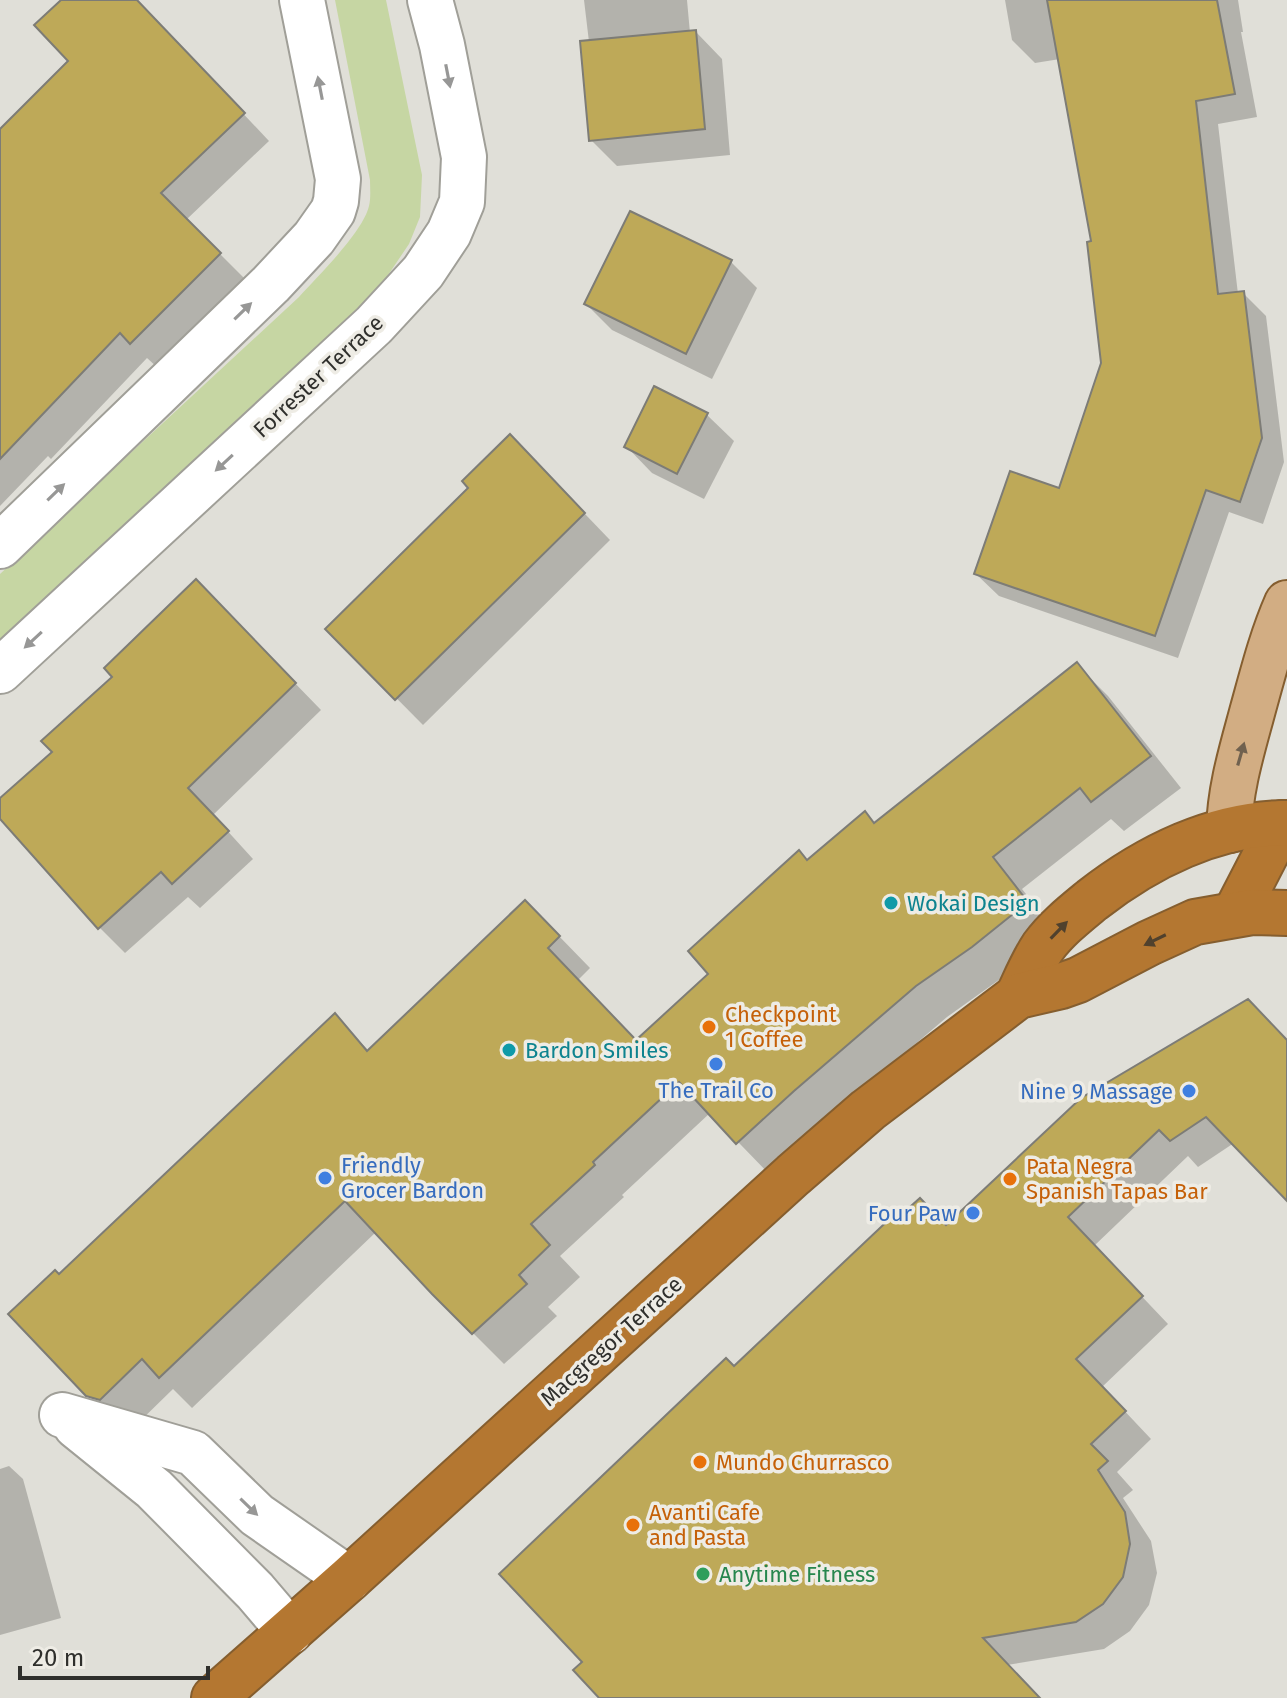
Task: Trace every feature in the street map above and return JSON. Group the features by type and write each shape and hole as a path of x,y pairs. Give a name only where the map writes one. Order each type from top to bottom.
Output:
{"highway":[{"name":"Macgregor Terrace","path":"1018,996 1044,947 1085,905 1145,863 1200,839 1285,819"},
{"path":"1232,914 1285,819"},
{"path":"1229,830 1232,914"},
{"name":"Macgregor Terrace","path":"214,1698 793,1175 868,1110 1018,996 1061,986 1195,922 1252,912 1287,913"}],"main road":[{"path":"1229,830 1235,773 1271,642 1287,603"}],"street":[{"path":"0,546 271,284 314,238 333,211 338,179 302,0"},
{"name":"Forrester Terrace","path":"0,671 374,325 423,272 449,233 462,202 464,157 430,0"},
{"path":"290,1632 255,1591 154,1489 62,1415 193,1453 257,1515 349,1579"},
{"path":"154,1489 193,1453"}],"green space":[{"path":"335,0 386,0 422,175 420,217 409,244 384,281 335,333 0,644 0,574 299,297 339,253 365,217 370,203 370,180"}],"building":[{"path":"61,0 137,0 245,113 161,193 221,253 130,344 120,333 0,459 0,129 68,61 34,25"},
{"path":"1047,0 1217,0 1235,94 1196,101 1218,294 1244,291 1262,438 1240,502 1206,490 1155,636 974,574 1010,471 1059,488 1101,363 1087,242 1091,241"},
{"path":"696,30 705,129 589,141 580,41"},
{"path":"630,211 732,260 686,354 584,304"},
{"path":"654,386 708,413 677,474 624,447"},
{"path":"510,434 585,513 395,700 325,629 468,488 462,481"},
{"path":"196,579 296,683 188,788 229,831 172,884 161,872 98,929 0,819 0,798 52,752 41,741 112,677 104,668"},
{"path":"1077,662 1151,756 1091,802 1080,788 993,857 1028,902 916,986 736,1144 679,1082 531,1224 550,1245 519,1275 527,1284 472,1334 345,1201 159,1378 142,1359 100,1400 86,1396 8,1314 55,1270 59,1274 335,1013 367,1051 525,900 560,936 548,948 636,1040 708,974 688,951 799,850 807,860 865,811 874,823"},
{"path":"1248,999 1287,1040 1287,1201 1206,1117 1170,1141 1159,1130 1068,1217 1143,1296 1076,1359 1126,1411 1091,1444 1108,1461 1098,1470 1125,1512 1130,1544 1123,1577 1103,1604 1076,1622 983,1638 1040,1698 599,1698 573,1670 582,1662 499,1574 726,1358 734,1366 899,1210 902,1214 920,1198 946,1225 1081,1098"}],"place":[{"name":"Wokai Design","path":"891,903"},
{"name":"Checkpoint 1 Coffee","path":"709,1027"},
{"name":"Bardon Smiles","path":"509,1050"},
{"name":"The Trail Co","path":"716,1064"},
{"name":"Nine 9 Massage","path":"1189,1091"},
{"name":"Friendly Grocer Bardon","path":"325,1178"},
{"name":"Pata Negra Spanish Tapas Bar","path":"1010,1179"},
{"name":"Four Paw","path":"973,1213"},
{"name":"Mundo Churrasco","path":"700,1462"},
{"name":"Avanti Cafe and Pasta","path":"633,1525"},
{"name":"Anytime Fitness","path":"703,1574"}]}
